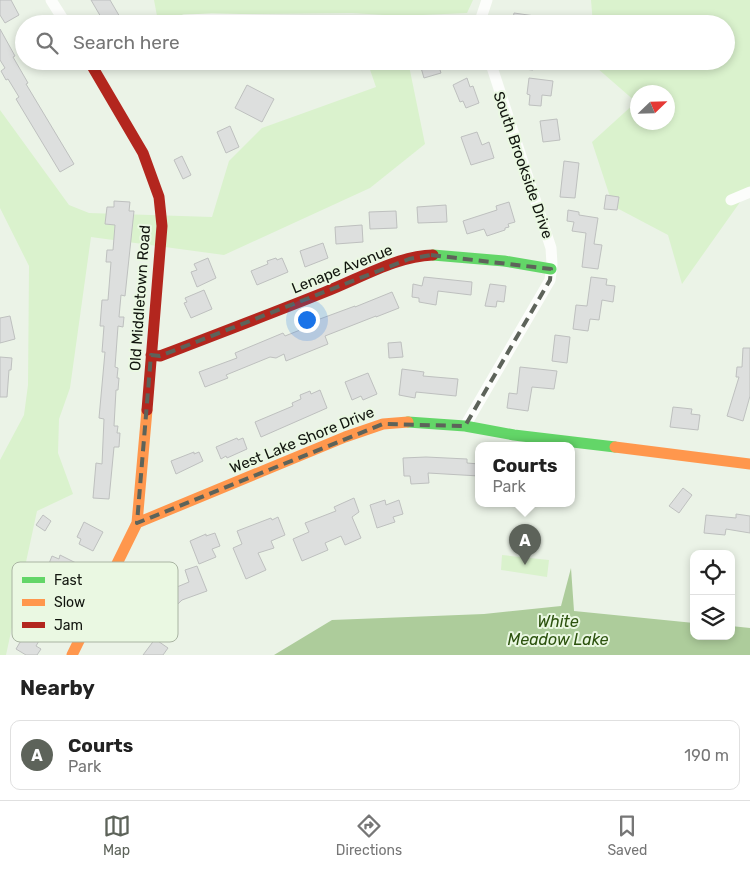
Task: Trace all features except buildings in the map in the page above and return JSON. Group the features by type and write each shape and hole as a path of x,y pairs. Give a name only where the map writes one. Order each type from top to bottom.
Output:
{"street":[{"path":"51,0 60,15"},
{"path":"482,15 487,0"},
{"name":"Old Middletown Road","path":"94,70 143,153 159,197 162,226 137,523"},
{"name":"South Brookside Drive","path":"465,426 550,280 551,269 551,248 546,229 493,70"},
{"path":"731,200 750,192"},
{"name":"Lenape Avenue","path":"151,355 160,356 169,353 384,267 410,259 431,255 504,261 551,269"},
{"name":"West Lake Shore Drive","path":"137,523 345,437 383,424 410,422 465,426 514,435 571,442"},
{"name":"West Lake Shore Drive","path":"575,442 750,464"},
{"path":"118,562 137,523"},
{"path":"72,655 78,642"}],"highlighted area":[{"path":"431,255 551,269 550,280 465,426 383,424 137,523 151,355 160,356 409,259"}],"shaded area":[{"path":"154,0 473,0 467,13 422,15 352,13 157,15"},
{"path":"591,0 750,0 750,188 682,284 668,235 613,206 592,142 630,107 630,130 675,130 675,85 630,85 630,97 599,70 735,70 735,15 592,15"},
{"path":"370,70 410,70 425,144 370,188 224,255 91,237 70,388 59,419 58,453 73,494 37,511 26,562 12,562 12,627 6,655 0,655 0,460 24,415 28,385 29,266 0,208 0,110 69,205 89,213 212,217 229,161 262,128 376,87"},
{"path":"502,555 549,560 547,577 501,570"}],"water":[{"name":"White Meadow Lake","path":"571,568 574,611 690,623 690,640 735,640 735,626 750,628 750,655 274,655 332,620 484,614 561,606"}],"traffic: fast":[{"path":"433,255 504,261 551,269"},
{"path":"408,422 465,426 514,435 573,442"},
{"path":"575,442 615,447"}],"traffic: slow":[{"path":"137,523 147,410"},
{"path":"118,562 137,523 345,437 383,424 408,422"},
{"path":"615,447 750,464"},
{"path":"72,655 78,642"}],"traffic: jam":[{"path":"94,70 143,153 159,197 162,226 147,410"},
{"path":"151,355 160,356 405,259 433,255"}],"place":[{"name":"Courts","path":"525,565"}]}
